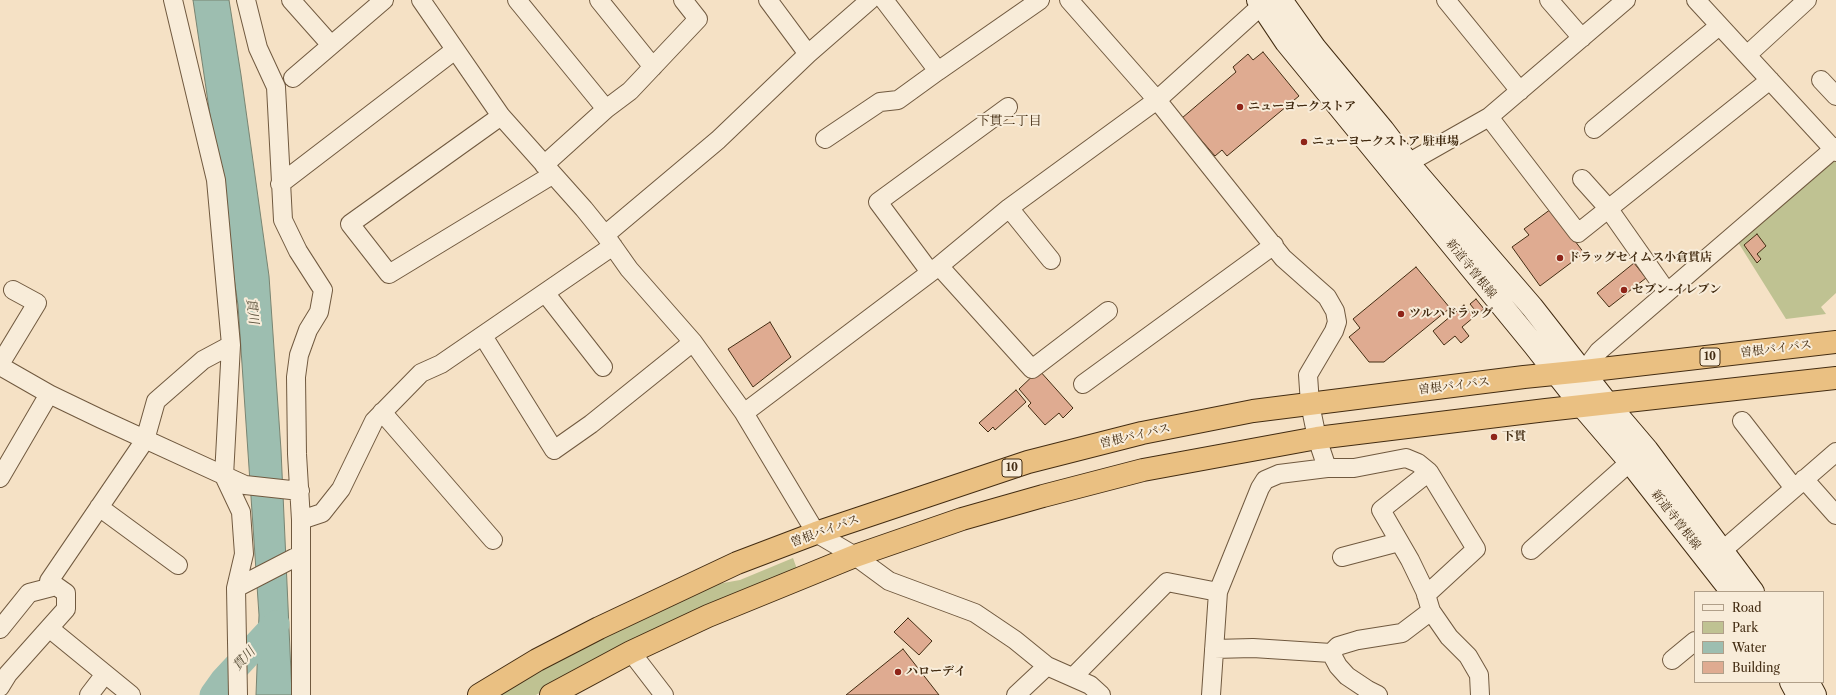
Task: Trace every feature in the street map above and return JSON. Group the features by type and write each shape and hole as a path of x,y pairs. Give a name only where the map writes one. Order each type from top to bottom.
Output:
{"highway":[{"name":"曽根バイパス","path":"478,695 537,660 647,605 737,563 816,533 1036,460 1142,433 1253,411 1836,342"},
{"path":"551,695 631,652 708,616 855,556 962,519 1143,470 1317,438 1607,403 1836,378"}],"main road":[{"name":"新道寺曽根線","path":"1266,1 1315,48 1383,130 1408,163 1584,371 1607,403 1647,450 1752,591"},
{"name":"新道寺曽根線","path":"1266,1 1286,42 1558,374 1582,406 1630,462 1731,591"},
{"path":"1795,688 1815,695"}],"street":[{"path":"173,0 216,180 231,345 224,476 241,512 244,554 236,615 238,695"},
{"path":"246,0 258,48 276,87 283,220 298,251 323,290 319,312 306,337 299,355 296,376 296,491 301,520 297,557 301,695"},
{"path":"291,0 332,45"},
{"path":"293,78 384,0"},
{"path":"421,0 501,116 609,240 629,269 693,342 744,413 816,533 855,556 889,582 975,613 1015,640 1047,666 1090,685 1101,695"},
{"path":"517,0 606,109"},
{"path":"599,0 653,67"},
{"path":"501,116 350,224 389,274 548,170 606,109 630,91 698,19 683,0"},
{"path":"768,0 808,54"},
{"path":"825,138 880,102 898,100 1040,0"},
{"path":"1069,0 1157,100 1284,258 1327,297 1335,310 1337,322 1334,332 1308,375 1310,404 1317,438 1327,468"},
{"path":"1446,0 1520,91"},
{"path":"1549,0 1582,38"},
{"path":"1408,163 1489,117 1626,0"},
{"path":"1584,371 1599,351 1835,149 1696,0"},
{"path":"1747,55 1807,0"},
{"path":"301,520 322,513 341,489 374,421 421,373 442,364 546,294 609,240 718,140 808,54 872,1 938,71"},
{"path":"744,413 934,269 1009,208 1157,100 1266,1"},
{"path":"1594,129 1720,26"},
{"path":"280,184 455,50"},
{"path":"1489,117 1578,233 1770,80"},
{"path":"1821,80 1836,96"},
{"path":"1008,107 878,202 934,269 1032,369 1108,311"},
{"path":"1582,179 1608,208 1668,292"},
{"path":"1009,208 1051,260"},
{"path":"1083,384 1274,246"},
{"path":"13,290 37,303 0,365 49,394 145,440 245,485 296,491"},
{"path":"546,294 603,367"},
{"path":"483,336 554,450 591,424 693,342"},
{"path":"0,687 8,674 66,609 66,593 49,580 145,440 156,401 203,360 231,345"},
{"path":"0,478 49,394"},
{"path":"382,412 493,540"},
{"path":"1742,421 1799,483 1836,515"},
{"path":"1723,550 1836,452"},
{"path":"1211,695 1214,649 1218,592 1260,488 1265,480 1279,474 1327,468 1354,468 1406,458 1418,463 1429,472 1476,549 1402,633 1358,640 1338,646 1331,652 1253,648 1214,649"},
{"path":"1531,550 1630,462"},
{"path":"1429,472 1381,510 1410,560 1428,603 1449,637 1468,656 1479,675 1480,695"},
{"path":"99,507 178,564"},
{"path":"1342,557 1399,542"},
{"path":"241,586 297,557"},
{"path":"1073,677 1166,582 1218,592"},
{"path":"0,629 29,593 56,586"},
{"path":"49,628 131,695"},
{"path":"1672,660 1694,642"},
{"path":"631,652 664,695"},
{"path":"1331,652 1338,666 1348,676 1378,695"},
{"path":"1016,695 1047,666"},
{"path":"89,695 106,674"}],"green space":[{"path":"1832,156 1836,161 1836,293 1821,307 1826,314 1786,319 1736,239"},
{"path":"793,558 797,569 607,656 536,695 499,695 581,648 712,585 740,580"}],"water":[{"path":"193,0 229,0 241,75 269,276 281,450 292,695 256,695 259,615 238,305"}],"building":[{"name":"ニューヨークストア","path":"1263,52 1299,96 1227,156 1222,150 1215,156 1182,118 1236,72 1233,67 1248,54 1253,60"},
{"path":"1551,209 1584,253 1540,286 1512,247 1529,235 1524,229"},
{"path":"1757,234 1766,246 1757,254 1761,259 1757,263 1744,245"},
{"path":"1634,263 1646,278 1609,307 1597,293"},
{"name":"ツルハドラッグ","path":"1416,267 1450,308 1384,362 1369,362 1349,337 1360,328 1353,319"},
{"path":"1476,299 1484,309 1478,314 1470,304"},
{"path":"1464,305 1474,317 1462,327 1469,336 1461,343 1455,336 1444,345 1433,331"},
{"path":"770,322 791,357 753,387 728,349"},
{"path":"1039,370 1073,408 1063,418 1059,413 1045,425 1028,406 1031,403 1019,389"},
{"path":"1016,390 1026,402 995,430 993,427 988,432 979,423"},
{"path":"908,618 932,641 919,655 894,632"},
{"name":"ハローデイ","path":"903,649 939,695 846,695"}],"waterway":[{"name":"貫川","path":"213,695 223,681 276,624"}],"place":[{"name":"ニューヨークストア","path":"1240,107"},
{"name":"ニューヨークストア 駐車場","path":"1304,142"},
{"name":"ドラッグセイムス小倉貫店","path":"1560,258"},
{"name":"セブン-イレブン","path":"1624,290"},
{"name":"ツルハドラッグ","path":"1401,314"},
{"name":"下貫","path":"1494,437"},
{"name":"ハローデイ","path":"898,672"}],"district":[{"name":"下貫二丁目","path":"1009,121"}]}
